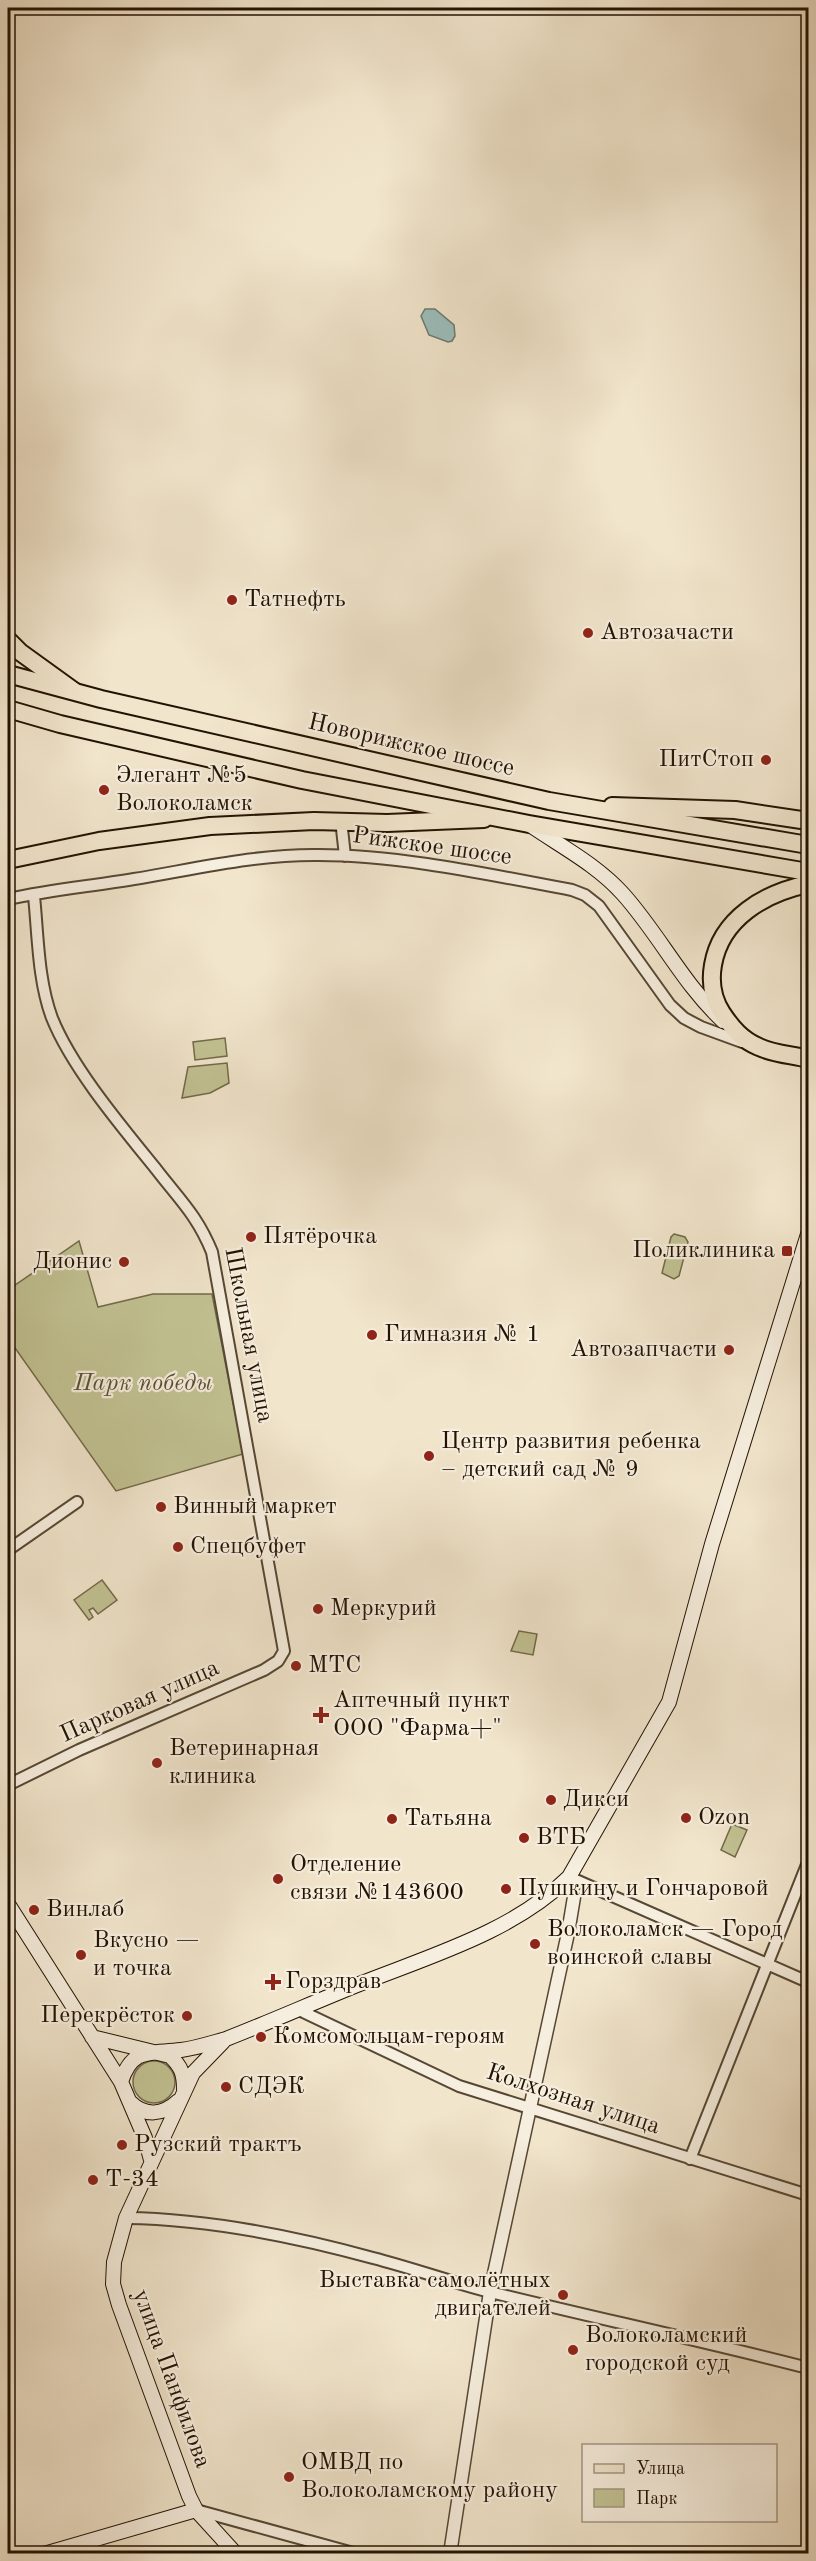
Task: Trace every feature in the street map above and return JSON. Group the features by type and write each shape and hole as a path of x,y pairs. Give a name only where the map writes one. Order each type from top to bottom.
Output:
{"main road":[{"path":"8,640 20,652 75,692"},
{"name":"Новорижское шоссе","path":"8,674 75,692 549,801 808,845"},
{"name":"Новорижское шоссе","path":"8,709 60,724 302,780 529,824 808,872"},
{"path":"549,801 595,806 735,810 808,820"},
{"path":"8,860 99,841 210,826 341,820 387,823 506,819"},
{"path":"529,824 590,864 623,894 708,1007 733,1030 760,1048 808,1059"},
{"path":"733,1030 716,1004 712,991 711,974 715,949 729,927 747,910 793,887 808,884"},
{"path":"121,2082 132,2061 144,2053 196,2048 226,2039 473,1939 530,1908 554,1892 569,1877 669,1702 712,1544 808,1240"},
{"path":"8,1904 121,2082 145,2138 151,2160"},
{"path":"92,2037 158,2051 170,2056 180,2065 184,2078 181,2096 169,2109 154,2113 144,2112 129,2102"},
{"name":"улица Панфилова","path":"196,2510 119,2305 113,2284 114,2262 126,2218 181,2096 198,2066 226,2039"},
{"path":"44,2553 196,2510 237,2553"}],"street":[{"path":"341,820 345,856"},
{"name":"Рижское шоссе","path":"8,899 227,863 290,855 345,856 477,872 572,890 585,895 599,906 670,1005 684,1018 700,1027 760,1048"},
{"name":"Школьная улица","path":"34,896 42,973 52,1017 96,1091 157,1171 188,1206 202,1228 212,1252 284,1651"},
{"path":"8,1550 77,1502"},
{"name":"Парковая улица","path":"8,1785 79,1750 264,1670 278,1661 284,1651"},
{"path":"690,2159 808,1862"},
{"path":"569,1877 808,1982"},
{"path":"450,2553 490,2292 570,1921 574,1898 569,1877"},
{"name":"Колхозная улица","path":"299,2010 459,2086 808,2195"},
{"path":"126,2218 166,2218 282,2236 371,2257 490,2292 808,2368"},
{"path":"196,2510 357,2553"}],"green space":[{"path":"225,1038 227,1056 195,1060 193,1042"},
{"path":"227,1063 229,1083 210,1093 182,1098 188,1067"},
{"path":"674,1234 685,1237 688,1242 679,1276 674,1279 662,1273 671,1237"},
{"name":"Парк победы","path":"79,1241 98,1307 153,1294 212,1294 243,1454 116,1491 8,1338 8,1290"},
{"path":"102,1580 117,1600 98,1614 93,1608 89,1610 93,1617 89,1620 74,1600"},
{"path":"519,1631 537,1634 533,1655 511,1651"},
{"path":"732,1824 747,1830 735,1857 721,1850"},
{"path":"154,2061 162,2062 169,2067 174,2074 174,2090 169,2097 162,2102 154,2103 146,2102 139,2097 134,2090 133,2082 134,2074 139,2067 146,2062"}],"water":[{"path":"425,309 435,309 454,325 455,336 452,341 448,342 429,335 421,316"}],"place":[{"name":"Татнефть","path":"232,600"},
{"name":"Автозачасти","path":"588,633"},
{"name":"ПитСтоп","path":"766,760"},
{"name":"Элегант №5 Волоколамск","path":"104,790"},
{"name":"Пятёрочка","path":"251,1237"},
{"name":"Поликлиника","path":"787,1251"},
{"name":"Дионис","path":"124,1262"},
{"name":"Гимназия № 1","path":"372,1335"},
{"name":"Автозапчасти","path":"729,1350"},
{"name":"Центр развития ребенка – детский сад № 9","path":"429,1456"},
{"name":"Винный маркет","path":"161,1507"},
{"name":"Спецбуфет","path":"178,1547"},
{"name":"Меркурий","path":"318,1609"},
{"name":"МТС","path":"296,1666"},
{"name":"Аптечный пункт ООО \"Фарма+\"","path":"321,1715"},
{"name":"Ветеринарная клиника","path":"157,1763"},
{"name":"Дикси","path":"551,1800"},
{"name":"Ozon","path":"686,1818"},
{"name":"Татьяна","path":"392,1819"},
{"name":"ВТБ","path":"524,1838"},
{"name":"Отделение связи №143600","path":"278,1879"},
{"name":"Пушкину и Гончаровой","path":"506,1889"},
{"name":"Винлаб","path":"34,1910"},
{"name":"Волоколамск — Город воинской славы","path":"535,1944"},
{"name":"Вкусно — и точка","path":"81,1955"},
{"name":"Горздрав","path":"273,1982"},
{"name":"Перекрёсток","path":"187,2016"},
{"name":"Комсомольцам-героям","path":"261,2037"},
{"name":"СДЭК","path":"226,2087"},
{"name":"Рузский трактъ","path":"122,2145"},
{"name":"Т-34","path":"93,2180"},
{"name":"Выставка самолётных двигателей","path":"563,2295"},
{"name":"Волоколамский городской суд","path":"573,2350"},
{"name":"ОМВД по Волоколамскому району","path":"289,2477"}]}
